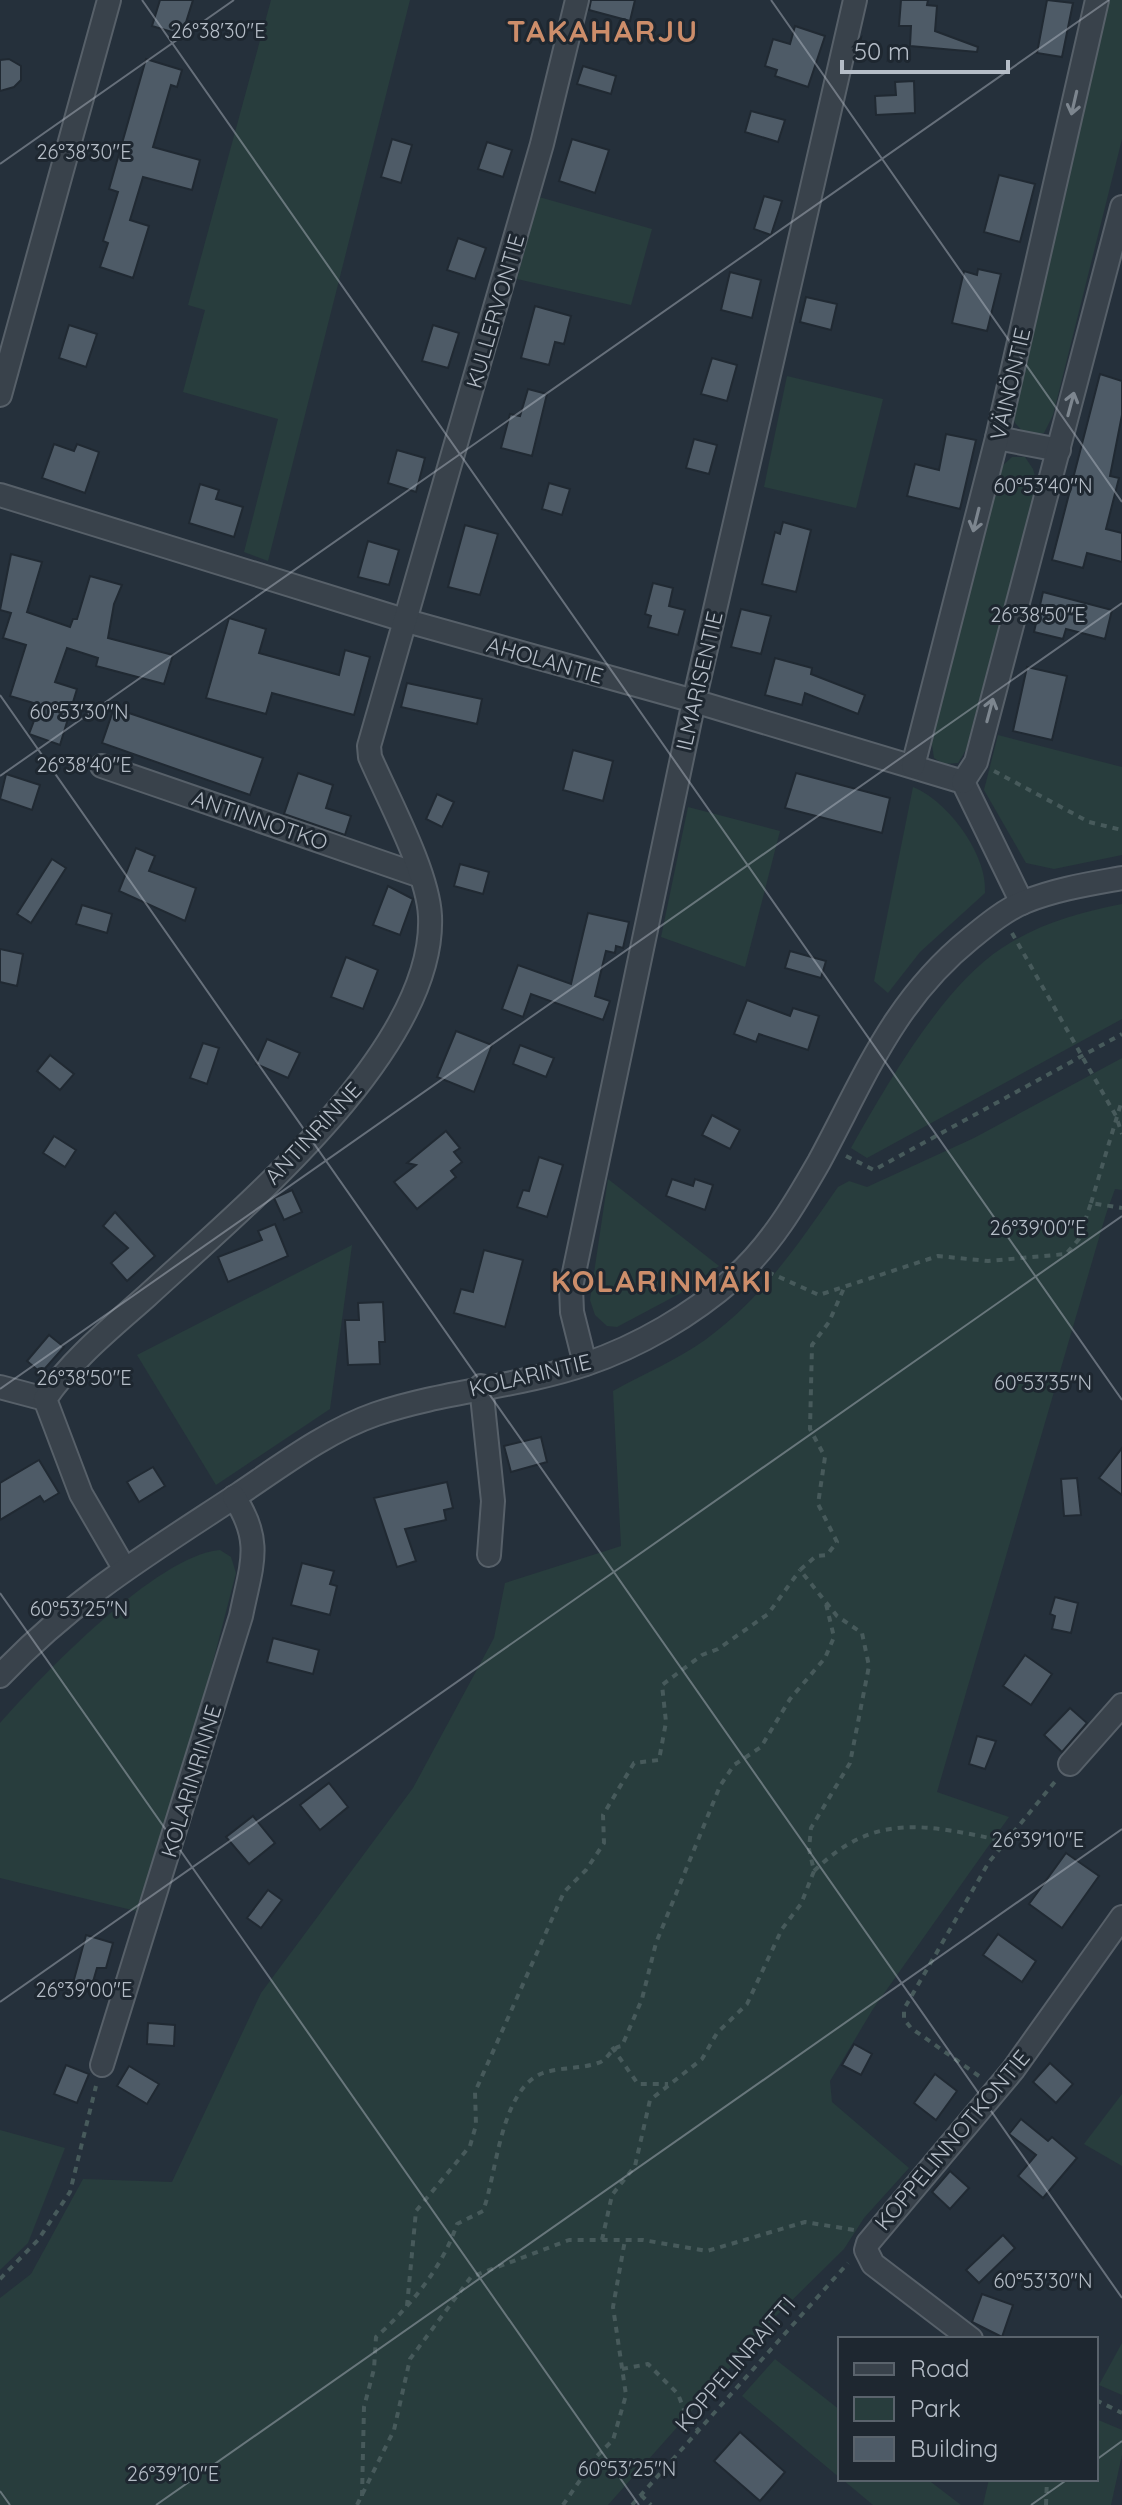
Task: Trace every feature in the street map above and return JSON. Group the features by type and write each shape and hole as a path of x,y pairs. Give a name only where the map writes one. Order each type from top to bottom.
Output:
{"street":[{"path":"0,395 109,0"},
{"name":"KULLERVONTIE","path":"407,621 542,144 577,0"},
{"name":"ILMARISENTIE","path":"585,1364 572,1312 571,1287 694,701 855,0"},
{"name":"VÄINÖNTIE","path":"913,766 997,438 1097,0"},
{"path":"1022,913 963,782 976,762 1122,207"},
{"path":"997,438 1059,450"},
{"name":"AHOLANTIE","path":"0,495 407,621 694,701 963,782"},
{"name":"ANTINRINNE","path":"45,1399 88,1349 232,1218 370,1072 392,1037 424,965 430,912 370,757 369,746 407,621"},
{"name":"ANTINNOTKO","path":"102,766 418,875"},
{"name":"KOLARINTIE","path":"0,1676 59,1617 124,1568 346,1427 405,1405 585,1364 650,1336 685,1314 734,1278 768,1243 797,1201 884,1036 924,980 978,932 1022,913 1065,888 1122,878"},
{"path":"481,1386 493,1501 489,1555"},
{"path":"0,1387 45,1399 81,1494 124,1568"},
{"name":"KOLARINRINNE","path":"102,2065 241,1616 252,1565 253,1531 234,1497"},
{"path":"1070,1764 1122,1705"},
{"name":"KOPPELINNOTKONTIE","path":"968,2337 873,2264 870,2242 997,2090 1122,1917"}],"path":[{"path":"976,762 1089,822 1122,830"},
{"path":"1022,913 1010,929 1116,1116 1122,1134"},
{"path":"841,1153 874,1170 1122,1034"},
{"path":"763,1269 819,1295 938,1256 988,1261 1066,1254 1079,1239 1122,1100"},
{"path":"1091,1203 1122,1208"},
{"path":"406,2311 416,2211 470,2146 476,2125 475,2092 564,1892 586,1870 604,1843 603,1815 634,1763 659,1760 666,1722 662,1685 702,1655 718,1649 768,1614 800,1570 816,1556 827,1555 837,1542 818,1504 825,1457 810,1429 812,1345 829,1322 844,1288"},
{"path":"800,1570 837,1616 862,1633 869,1666 850,1763 811,1828 809,1849 814,1871"},
{"path":"362,2496 364,2407 374,2369 376,2337 406,2311 423,2282 448,2254 457,2224 483,2211 490,2193 497,2145 528,2082 553,2071 597,2064 612,2047 622,2046 642,1999 656,1943 720,1786 734,1765 761,1747 790,1699 825,1658 834,1637 826,1602"},
{"path":"997,2090 911,2028 904,2019 904,2009 1004,1841 1070,1764"},
{"path":"602,2240 612,2195 635,2166 650,2100 702,2059 717,2033 747,2004 782,1929 801,1904 814,1871 851,1841 885,1828 907,1825 1004,1841"},
{"path":"612,2047 638,2084 671,2084"},
{"path":"0,2279 38,2240 70,2192 102,2065"},
{"path":"357,2505 394,2430 410,2359 471,2277 569,2240 625,2240 707,2251 805,2222 870,2242"},
{"path":"563,2505 596,2457 613,2440 626,2395 613,2307 625,2240"},
{"name":"KOPPELINRAITTI","path":"632,2505 845,2264 870,2242"},
{"path":"622,2369 648,2364 678,2394 686,2415 699,2430"},
{"path":"1098,2401 1122,2413"},
{"path":"1046,2505 1047,2481"},
{"path":"641,2495 651,2505"}],"green space":[{"path":"271,0 410,0 268,561 244,552 278,419 183,392 205,310 188,305"},
{"path":"1108,0 1122,0 1122,139 1053,415 1044,433 1026,435 1015,423 1011,408"},
{"path":"539,197 652,229 631,305 517,279"},
{"path":"787,376 883,399 856,508 764,487"},
{"path":"1012,457 1025,457 1037,483 966,750 958,763 944,764 934,758 931,738 1001,467"},
{"path":"998,735 1122,767 1122,855 1054,869 1026,863 984,790"},
{"path":"913,787 939,804 963,831 980,862 985,893 920,952 888,993 874,981"},
{"path":"688,807 780,831 745,967 661,937"},
{"path":"1122,904 1122,1019 867,1158 851,1148 917,1039 958,987 980,965 1002,948 1045,926"},
{"path":"1122,1058 1122,1190 1115,1189 1106,1214 937,1792 1009,1817 873,2009 830,2081 832,2102 909,2168 864,2218 844,2249 776,2316 608,2505 0,2505 0,2298 31,2274 83,2179 172,2182 261,1993 413,1788 494,1638 505,1583 621,1546 613,1391 705,1340 744,1307 778,1270 838,1187 849,1181 867,1187 974,1138"},
{"path":"608,1179 719,1266 679,1294 617,1327 607,1326 595,1315 590,1300"},
{"path":"352,1245 330,1409 216,1485 137,1355"},
{"path":"220,1550 231,1557 236,1573 188,1758 136,1911 0,1878 0,1723 71,1648 134,1594 165,1572 194,1557"},
{"path":"1122,2094 1122,2166 1084,2144"},
{"path":"0,2130 65,2148 28,2243 0,2270"},
{"path":"1122,2343 1122,2395 1099,2385"},
{"path":"775,2359 838,2408 838,2476 742,2396"},
{"path":"1098,2420 1122,2430 1122,2455 1111,2505 983,2505 989,2481 1098,2481"},
{"path":"844,2481 930,2481 961,2505 873,2505"}],"building":[{"path":"160,0 193,0 182,35 152,26"},
{"path":"591,0 635,0 630,21 589,10"},
{"path":"901,0 928,0 927,5 937,6 935,31 978,47 977,52 910,46 911,26 899,26"},
{"path":"1047,0 1073,3 1062,57 1037,53"},
{"path":"795,26 825,36 808,87 775,76 777,70 765,66 773,39 790,44"},
{"path":"9,59 21,66 21,80 14,87 0,91 0,60"},
{"path":"146,59 182,70 177,87 171,85 153,147 200,160 192,190 143,177 130,220 149,226 133,278 100,267 108,243 103,241 118,192 109,189"},
{"path":"583,66 616,76 611,94 577,84"},
{"path":"914,81 915,113 876,115 875,96 896,95 895,82"},
{"path":"751,111 785,120 778,142 745,132"},
{"path":"392,139 412,145 401,183 381,177"},
{"path":"572,139 609,150 595,193 559,181"},
{"path":"487,142 512,150 503,177 478,169"},
{"path":"999,175 1035,184 1020,242 984,232"},
{"path":"764,196 782,201 771,235 754,229"},
{"path":"458,238 486,248 475,279 447,270"},
{"path":"978,269 1001,274 987,331 952,323 964,271 977,275"},
{"path":"730,272 761,280 752,318 721,310"},
{"path":"806,297 837,304 831,330 800,322"},
{"path":"535,306 571,316 564,344 555,342 549,365 521,358"},
{"path":"69,325 97,334 86,367 59,358"},
{"path":"433,325 459,333 448,368 422,361"},
{"path":"712,358 737,365 727,401 701,394"},
{"path":"1100,374 1122,381 1122,415 1110,476 1119,478 1106,529 1122,533 1122,562 1087,553 1083,568 1052,560"},
{"path":"528,389 547,394 532,456 501,448 510,414 520,416"},
{"path":"946,434 976,440 960,509 907,496 915,464 939,470"},
{"path":"694,439 717,445 709,474 686,468"},
{"path":"54,444 74,451 77,444 99,452 85,493 42,478"},
{"path":"397,450 425,458 416,492 388,483"},
{"path":"549,483 570,489 562,515 542,509"},
{"path":"200,484 219,490 216,499 243,507 234,537 189,523"},
{"path":"783,522 811,530 796,592 762,584 775,532 780,534"},
{"path":"465,525 498,534 480,595 448,587"},
{"path":"368,541 399,550 389,585 358,577"},
{"path":"11,554 42,562 27,612 70,627 73,619 77,619 90,576 122,585 114,604 108,638 173,655 164,684 96,666 98,658 67,648 55,682 77,689 60,745 29,734 40,705 10,696 26,645 3,638 11,613 0,610"},
{"path":"653,583 673,588 669,606 685,610 678,635 648,627 651,616 645,614"},
{"path":"1043,592 1112,610 1105,639 1066,629 1063,639 1034,632"},
{"path":"741,609 771,616 761,654 731,647"},
{"path":"229,618 266,629 259,653 339,675 345,650 370,657 354,715 272,693 266,714 206,698"},
{"path":"775,658 812,668 811,674 865,695 858,714 805,693 802,705 765,695"},
{"path":"1027,667 1067,676 1052,740 1013,731"},
{"path":"407,683 482,699 477,724 401,707"},
{"path":"114,708 263,758 250,795 102,743"},
{"path":"573,750 613,761 603,801 563,790"},
{"path":"298,773 333,785 326,808 351,816 345,835 284,814"},
{"path":"796,773 890,798 882,833 785,808"},
{"path":"6,774 40,785 32,810 0,799"},
{"path":"437,794 454,802 442,827 426,819"},
{"path":"136,848 155,856 149,871 196,888 185,921 119,891"},
{"path":"52,859 66,868 31,923 17,914"},
{"path":"460,864 489,872 483,894 454,886"},
{"path":"388,886 413,899 400,935 373,925"},
{"path":"82,905 112,914 107,933 76,924"},
{"path":"588,913 629,922 623,948 616,946 615,953 606,951 595,996 610,1001 603,1020 531,994 523,1017 502,1009 518,965 571,984"},
{"path":"0,949 23,954 17,986 0,982"},
{"path":"790,951 826,961 821,978 785,968"},
{"path":"346,957 378,970 363,1009 331,997"},
{"path":"747,1000 790,1016 793,1008 819,1016 808,1050 759,1034 756,1042 734,1034"},
{"path":"456,1031 492,1045 474,1092 437,1077"},
{"path":"267,1039 300,1053 288,1078 256,1064"},
{"path":"203,1043 219,1048 207,1084 190,1078"},
{"path":"520,1045 554,1058 546,1077 513,1064"},
{"path":"50,1055 74,1074 60,1090 37,1071"},
{"path":"712,1115 740,1130 730,1149 702,1135"},
{"path":"446,1131 460,1148 454,1152 462,1162 451,1171 456,1177 417,1209 394,1182 416,1165 407,1163"},
{"path":"54,1136 76,1150 65,1167 43,1153"},
{"path":"539,1157 563,1165 547,1217 517,1207 523,1190 529,1191"},
{"path":"672,1179 693,1186 695,1179 713,1185 705,1210 666,1196"},
{"path":"292,1190 302,1212 284,1220 274,1198"},
{"path":"115,1212 155,1256 127,1281 111,1263 128,1248 103,1226"},
{"path":"275,1224 288,1256 228,1282 218,1257 262,1240 258,1231"},
{"path":"484,1250 523,1260 505,1327 454,1313 461,1289 473,1292"},
{"path":"383,1302 385,1342 379,1342 380,1364 348,1365 345,1320 359,1320 358,1303"},
{"path":"49,1335 64,1347 41,1373 27,1361"},
{"path":"541,1437 547,1462 511,1472 504,1446"},
{"path":"1122,1448 1122,1495 1099,1478"},
{"path":"39,1460 59,1493 44,1502 40,1496 0,1520 0,1483"},
{"path":"153,1467 165,1486 139,1502 127,1482"},
{"path":"1077,1478 1081,1515 1064,1516 1061,1479"},
{"path":"447,1482 453,1508 444,1510 446,1520 405,1529 416,1561 397,1567 374,1498"},
{"path":"302,1563 334,1571 330,1584 337,1586 330,1615 291,1605"},
{"path":"1055,1597 1078,1603 1071,1633 1052,1629 1055,1616 1050,1614"},
{"path":"273,1638 319,1650 313,1674 267,1662"},
{"path":"1025,1655 1052,1674 1031,1705 1003,1686"},
{"path":"1070,1708 1087,1723 1062,1752 1044,1735"},
{"path":"977,1736 996,1741 985,1769 969,1764"},
{"path":"329,1783 348,1807 320,1830 300,1805"},
{"path":"253,1816 275,1843 249,1864 226,1837"},
{"path":"1066,1853 1099,1876 1062,1928 1029,1904"},
{"path":"268,1890 282,1900 261,1928 247,1918"},
{"path":"998,1934 1036,1961 1022,1982 983,1955"},
{"path":"86,1935 113,1943 106,1968 97,1968 90,1992 72,1987"},
{"path":"148,2023 175,2025 174,2046 147,2044"},
{"path":"854,2044 872,2054 861,2075 842,2065"},
{"path":"1050,2063 1073,2084 1056,2103 1033,2082"},
{"path":"66,2065 89,2074 77,2103 54,2094"},
{"path":"129,2066 159,2084 147,2104 117,2086"},
{"path":"935,2074 957,2091 936,2120 914,2103"},
{"path":"1021,2119 1048,2141 1052,2137 1077,2158 1043,2198 1018,2176 1036,2155 1009,2134"},
{"path":"950,2171 969,2188 950,2209 932,2192"},
{"path":"1003,2235 1015,2248 979,2283 966,2270"},
{"path":"982,2294 1013,2305 1002,2337 972,2322"},
{"path":"740,2432 785,2472 760,2501 714,2461"}],"district":[{"name":"TAKAHARJU","path":"603,31"},
{"name":"KOLARINMÄKI","path":"662,1281"}]}
